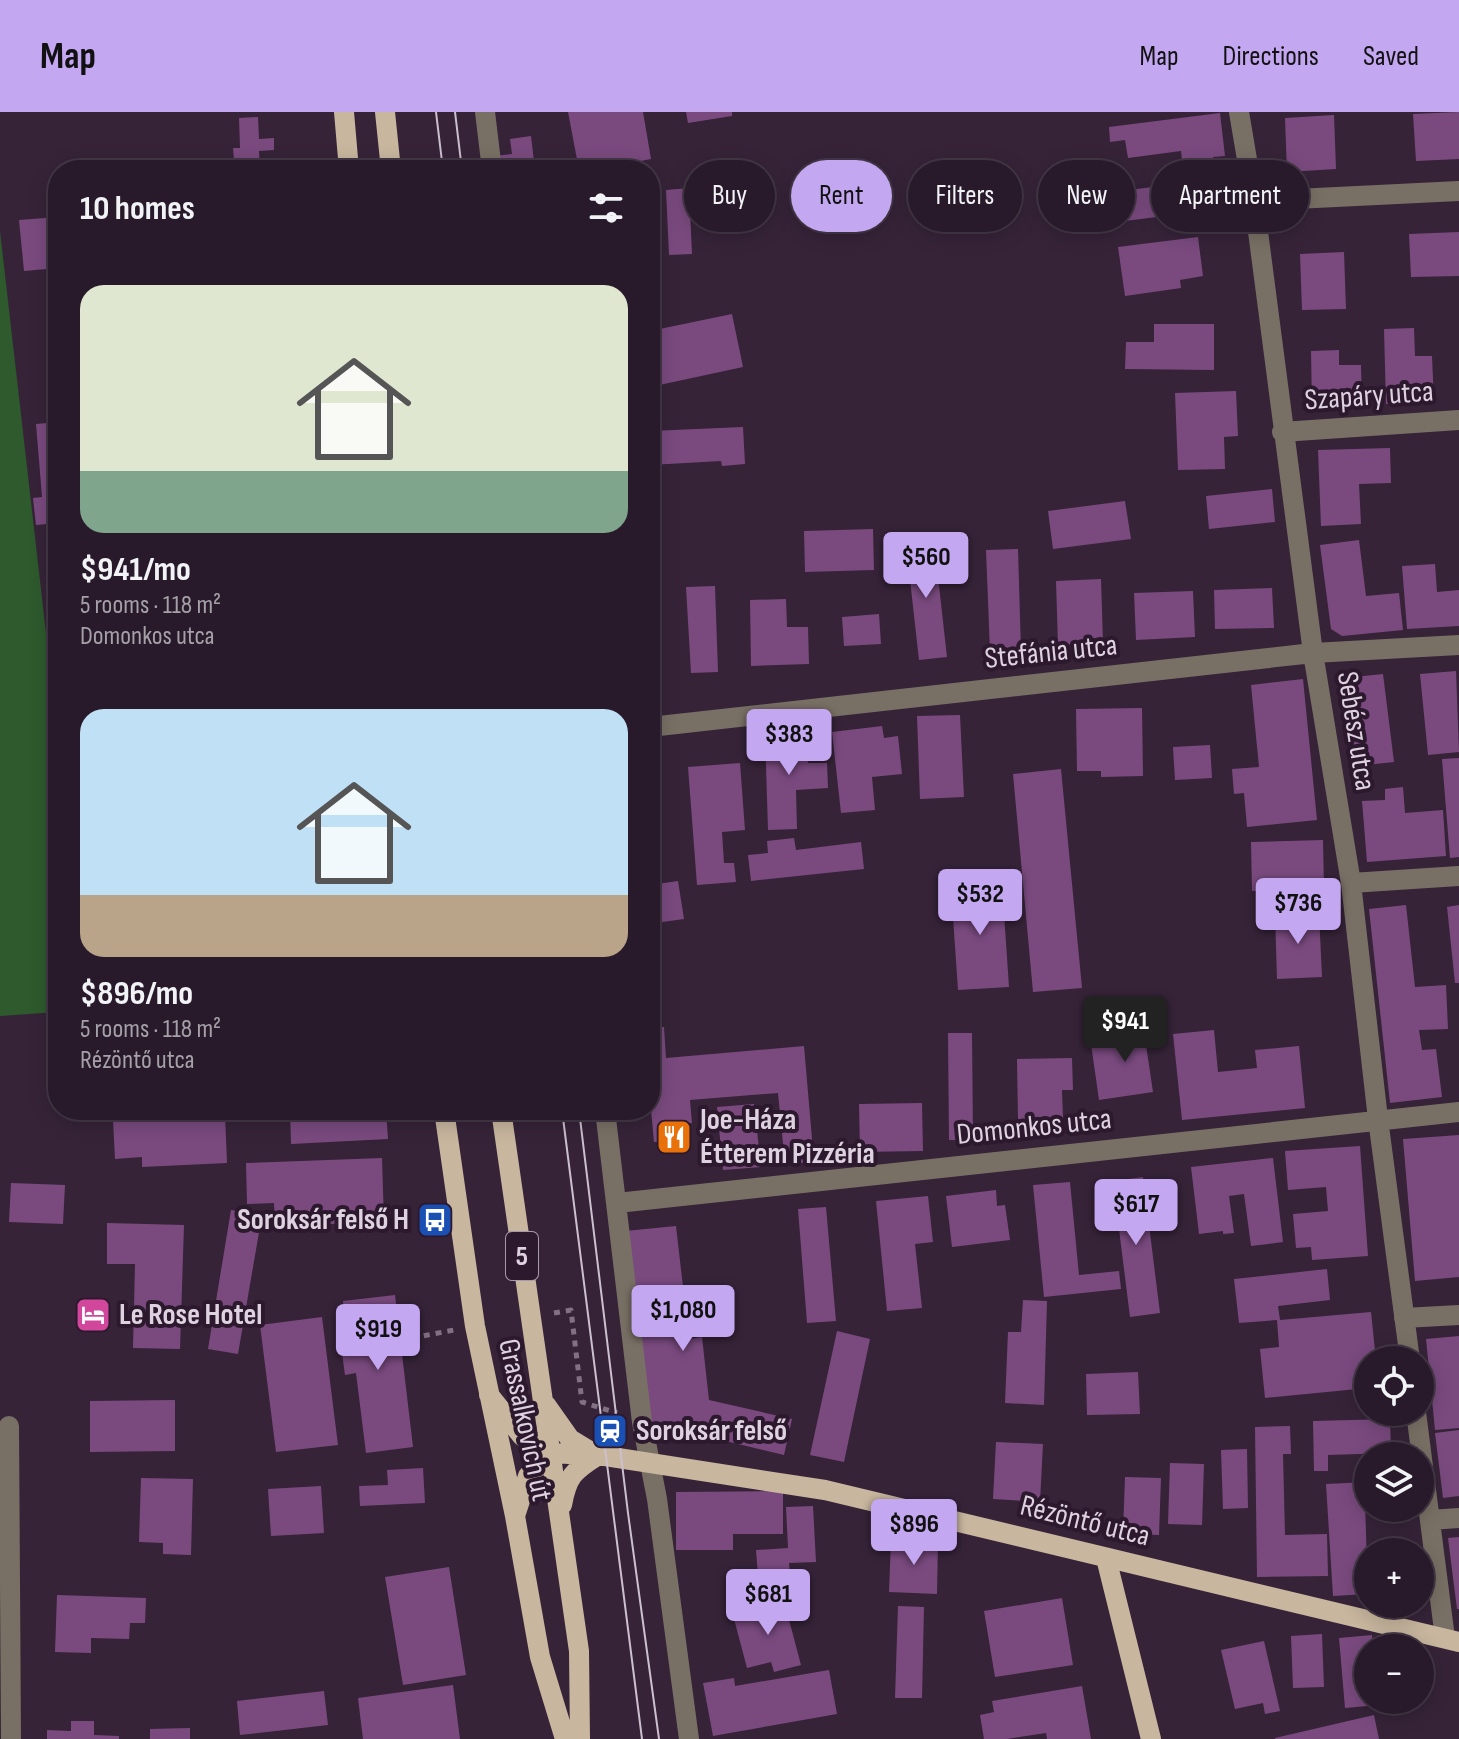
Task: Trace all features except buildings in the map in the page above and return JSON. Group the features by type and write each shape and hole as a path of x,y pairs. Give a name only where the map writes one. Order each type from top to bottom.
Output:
{"main road":[{"path":"344,112 348,160"},
{"path":"385,112 390,160"},
{"name":"Grassalkovich út","path":"445,1120 469,1294 515,1516 540,1657 565,1739"},
{"name":"Grassalkovich út","path":"502,1120 579,1651 580,1739"},
{"path":"489,1395 522,1436 551,1453 528,1476 515,1516"},
{"path":"544,1402 570,1439 597,1456 575,1470 565,1485 560,1517"},
{"name":"Rézöntő utca","path":"551,1453 597,1456 825,1490 1452,1640"},
{"path":"1106,1558 1151,1739"}],"street":[{"name":"Sebész utca","path":"1239,112 1247,160"},
{"path":"488,114 491,160"},
{"path":"1309,198 1459,191"},
{"name":"Sebész utca","path":"1258,232 1313,653 1351,883 1408,1346"},
{"name":"Szapáry utca","path":"1282,432 1459,420"},
{"name":"Stefánia utca","path":"660,726 1313,653 1459,645"},
{"path":"1351,883 1459,876"},
{"name":"Domonkos utca","path":"617,1203 1459,1112"},
{"path":"606,1120 642,1422 651,1464 689,1739"},
{"path":"1404,1318 1459,1315"},
{"path":"9,1426 11,1739"},
{"path":"1434,1520 1459,1518"},
{"path":"1430,1522 1452,1640"}],"green space":[{"path":"0,231 48,651 48,1013 0,1016"}],"tram line":[{"path":"436,112 442,160"},
{"path":"455,112 461,160"},
{"path":"563,1120 642,1739"},
{"path":"580,1120 659,1739"}],"place":[{"name":"Joe-Háza Étterem Pizzéria","path":"674,1137"},
{"name":"Soroksár felső H","path":"435,1220"},
{"name":"Le Rose Hotel","path":"93,1315"},
{"name":"Soroksár felső","path":"610,1431"}]}
